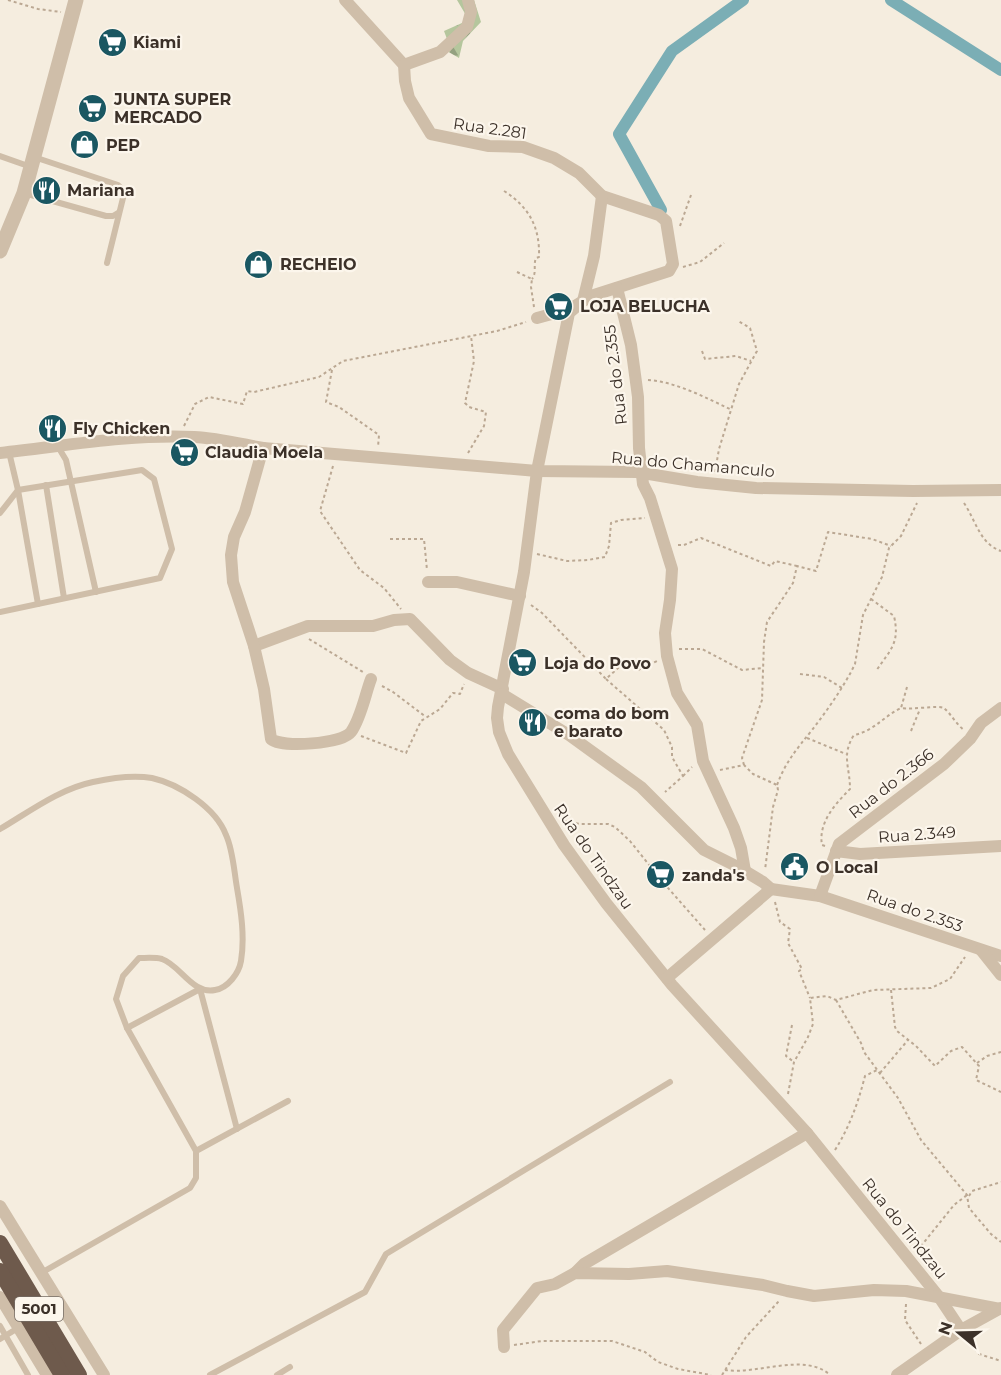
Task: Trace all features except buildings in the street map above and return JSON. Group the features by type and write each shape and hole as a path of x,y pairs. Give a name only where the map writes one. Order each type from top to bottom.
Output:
{"highway":[{"name":"5001","path":"0,1243 79,1375"},
{"name":"5001","path":"0,1271 62,1375"}],"street":[{"path":"345,0 404,65 440,52 461,33 471,20 468,0"},
{"path":"0,251 24,193 74,7"},
{"name":"Rua 2.281","path":"404,65 409,98 434,136 489,146 523,147 554,158 579,173 602,196 659,215 666,221 672,251 673,264 669,271"},
{"name":"Rua do Tindzau","path":"602,196 588,298 569,313 537,471 519,599 497,718 499,732 508,754 548,819 606,903 667,978 807,1132 939,1297 960,1331"},
{"path":"537,318 570,309 588,298 669,271"},
{"name":"Rua do 2.355","path":"616,288 627,324 635,381 643,484 672,569 665,633 667,653 677,693 698,725 703,761 734,828 745,871"},
{"name":"Rua do Chamanculo","path":"4,453 107,438 180,436 331,455 537,471 642,473 756,488 1001,490"},
{"path":"269,449 234,537 231,555 233,582 254,646 264,689 271,739 304,744 340,739 350,733 371,679"},
{"path":"428,582 457,582 519,599"},
{"path":"254,646 308,626 373,626 394,620 410,619 450,660 542,717 641,787 704,850 767,885 712,939 667,978"},
{"name":"Rua do 2.366","path":"820,896 839,844 944,764 981,723 1001,708"},
{"name":"Rua 2.349","path":"836,851 860,854 1001,846"},
{"name":"Rua do 2.353","path":"767,885 820,896 1001,956"},
{"path":"981,950 1001,975"},
{"path":"504,1347 503,1330 537,1288 555,1284 575,1273 584,1264 807,1132"},
{"path":"0,1206 104,1375"},
{"path":"575,1273 629,1274 667,1271 763,1285 814,1296 874,1290 906,1291 1000,1309"},
{"path":"0,1297 47,1375"},
{"path":"897,1375 960,1331 1000,1309"}],"lane":[{"path":"0,156 33,162 118,185 124,194 107,263"},
{"path":"24,193 106,216 118,213"},
{"path":"56,445 66,460 96,592"},
{"path":"4,453 18,490 38,604"},
{"path":"0,513 18,490 142,470 154,479 172,549 160,578 0,612"},
{"path":"46,485 64,598"},
{"path":"0,829 62,793 93,782 124,778 151,778 193,796 212,814 226,834 242,918 241,962 235,975 224,987 213,991 200,989 163,959 139,958 123,976 116,999 127,1028 196,1151 196,1178 190,1188 41,1273"},
{"path":"127,1028 200,989"},
{"path":"200,989 237,1129"},
{"path":"210,1375 365,1292 386,1254 670,1082"},
{"path":"196,1151 288,1101"},
{"path":"0,1326 3,1338 27,1375"},
{"path":"3,1338 19,1328"},
{"path":"277,1375 290,1367"}],"path":[{"path":"8,0 38,9 74,7"},
{"path":"180,436 198,400 210,397 243,404 247,391 254,392 319,377 343,361 497,331 537,318 531,287 535,261 539,257 537,229 527,209 504,191"},
{"path":"672,251 691,195"},
{"path":"669,271 700,262 724,243"},
{"path":"516,272 532,279"},
{"path":"713,483 719,449 739,384 756,351 750,328 738,321"},
{"path":"465,464 472,444 484,426 486,412 469,407 465,403 474,361 471,336"},
{"path":"702,351 705,359 736,356 752,361"},
{"path":"333,367 330,372 330,388 326,402 339,407 379,435 378,448 383,458"},
{"path":"635,381 660,381 700,395 732,410"},
{"path":"331,455 333,469 320,511 360,570 384,588 410,619"},
{"path":"785,1108 794,1062 813,1024 810,998 799,971 802,969 788,943 790,928 780,922 767,885 777,785 792,753 842,688 855,664 864,615 882,577 889,548 903,532 916,506 920,491"},
{"path":"956,491 976,522 983,540 991,548 1001,551"},
{"path":"526,553 567,561 605,556 609,546 611,523 656,517"},
{"path":"665,545 684,545 701,538 771,566 775,561 816,571 828,532 872,539 891,546"},
{"path":"390,539 424,539 428,582"},
{"path":"777,785 753,774 744,765 742,758 762,700 767,622 790,588 797,566"},
{"path":"871,598 894,616 897,632 894,643 876,671"},
{"path":"519,599 542,613 606,680 664,730 672,747 672,756 683,776 655,801"},
{"path":"606,680 628,659 638,670 667,653 702,649 742,670 763,668"},
{"path":"350,733 406,753 421,721 440,709 453,693 460,694 468,673"},
{"path":"800,674 819,675 842,688"},
{"path":"901,708 907,687"},
{"path":"836,851 822,845 820,834 826,819 838,801 850,789 846,754 854,735 866,733 901,708 912,710 937,706 944,708 967,732 975,732"},
{"path":"911,731 920,709"},
{"path":"806,737 846,754"},
{"path":"709,775 714,771 744,765"},
{"path":"548,819 580,824 608,824 615,827 712,939"},
{"path":"836,1000 873,990 931,988 950,979 964,958 968,945"},
{"path":"891,990 897,1031 935,1066 951,1051 962,1047 979,1066 976,1080 1001,1092"},
{"path":"810,998 827,996 836,1000 861,1043 864,1053 898,1098 921,1140 967,1196 969,1208 1001,1242"},
{"path":"792,1025 786,1056 794,1062"},
{"path":"831,1157 849,1126 866,1076 878,1072 908,1040"},
{"path":"977,1063 987,1056 1001,1052"},
{"path":"909,1259 920,1249 954,1205 972,1191 1001,1182"},
{"path":"722,1375 751,1332 787,1291"},
{"path":"906,1291 905,1320 927,1354"},
{"path":"960,1331 979,1354 1001,1361"},
{"path":"504,1347 542,1341 612,1341 645,1352 658,1362 678,1369 711,1375"},
{"path":"725,1370 750,1374 777,1368 807,1367 822,1368 830,1375"}],"green space":[{"path":"457,0 474,0 481,22 463,41 459,58 440,47 447,39 444,31 462,23 467,17"}],"waterway":[{"path":"661,210 619,134 672,51 743,0"},
{"path":"891,0 1001,70"}],"place":[{"name":"Kiami","path":"112,42"},
{"name":"JUNTA SUPER MERCADO","path":"93,108"},
{"name":"PEP","path":"85,145"},
{"name":"Mariana","path":"46,190"},
{"name":"RECHEIO","path":"259,264"},
{"name":"LOJA BELUCHA","path":"559,306"},
{"name":"Fly Chicken","path":"52,428"},
{"name":"Claudia Moela","path":"184,452"},
{"name":"Loja do Povo","path":"523,663"},
{"name":"coma do bom e barato","path":"533,722"},
{"name":"O Local","path":"795,867"},
{"name":"zanda's","path":"661,875"}]}
